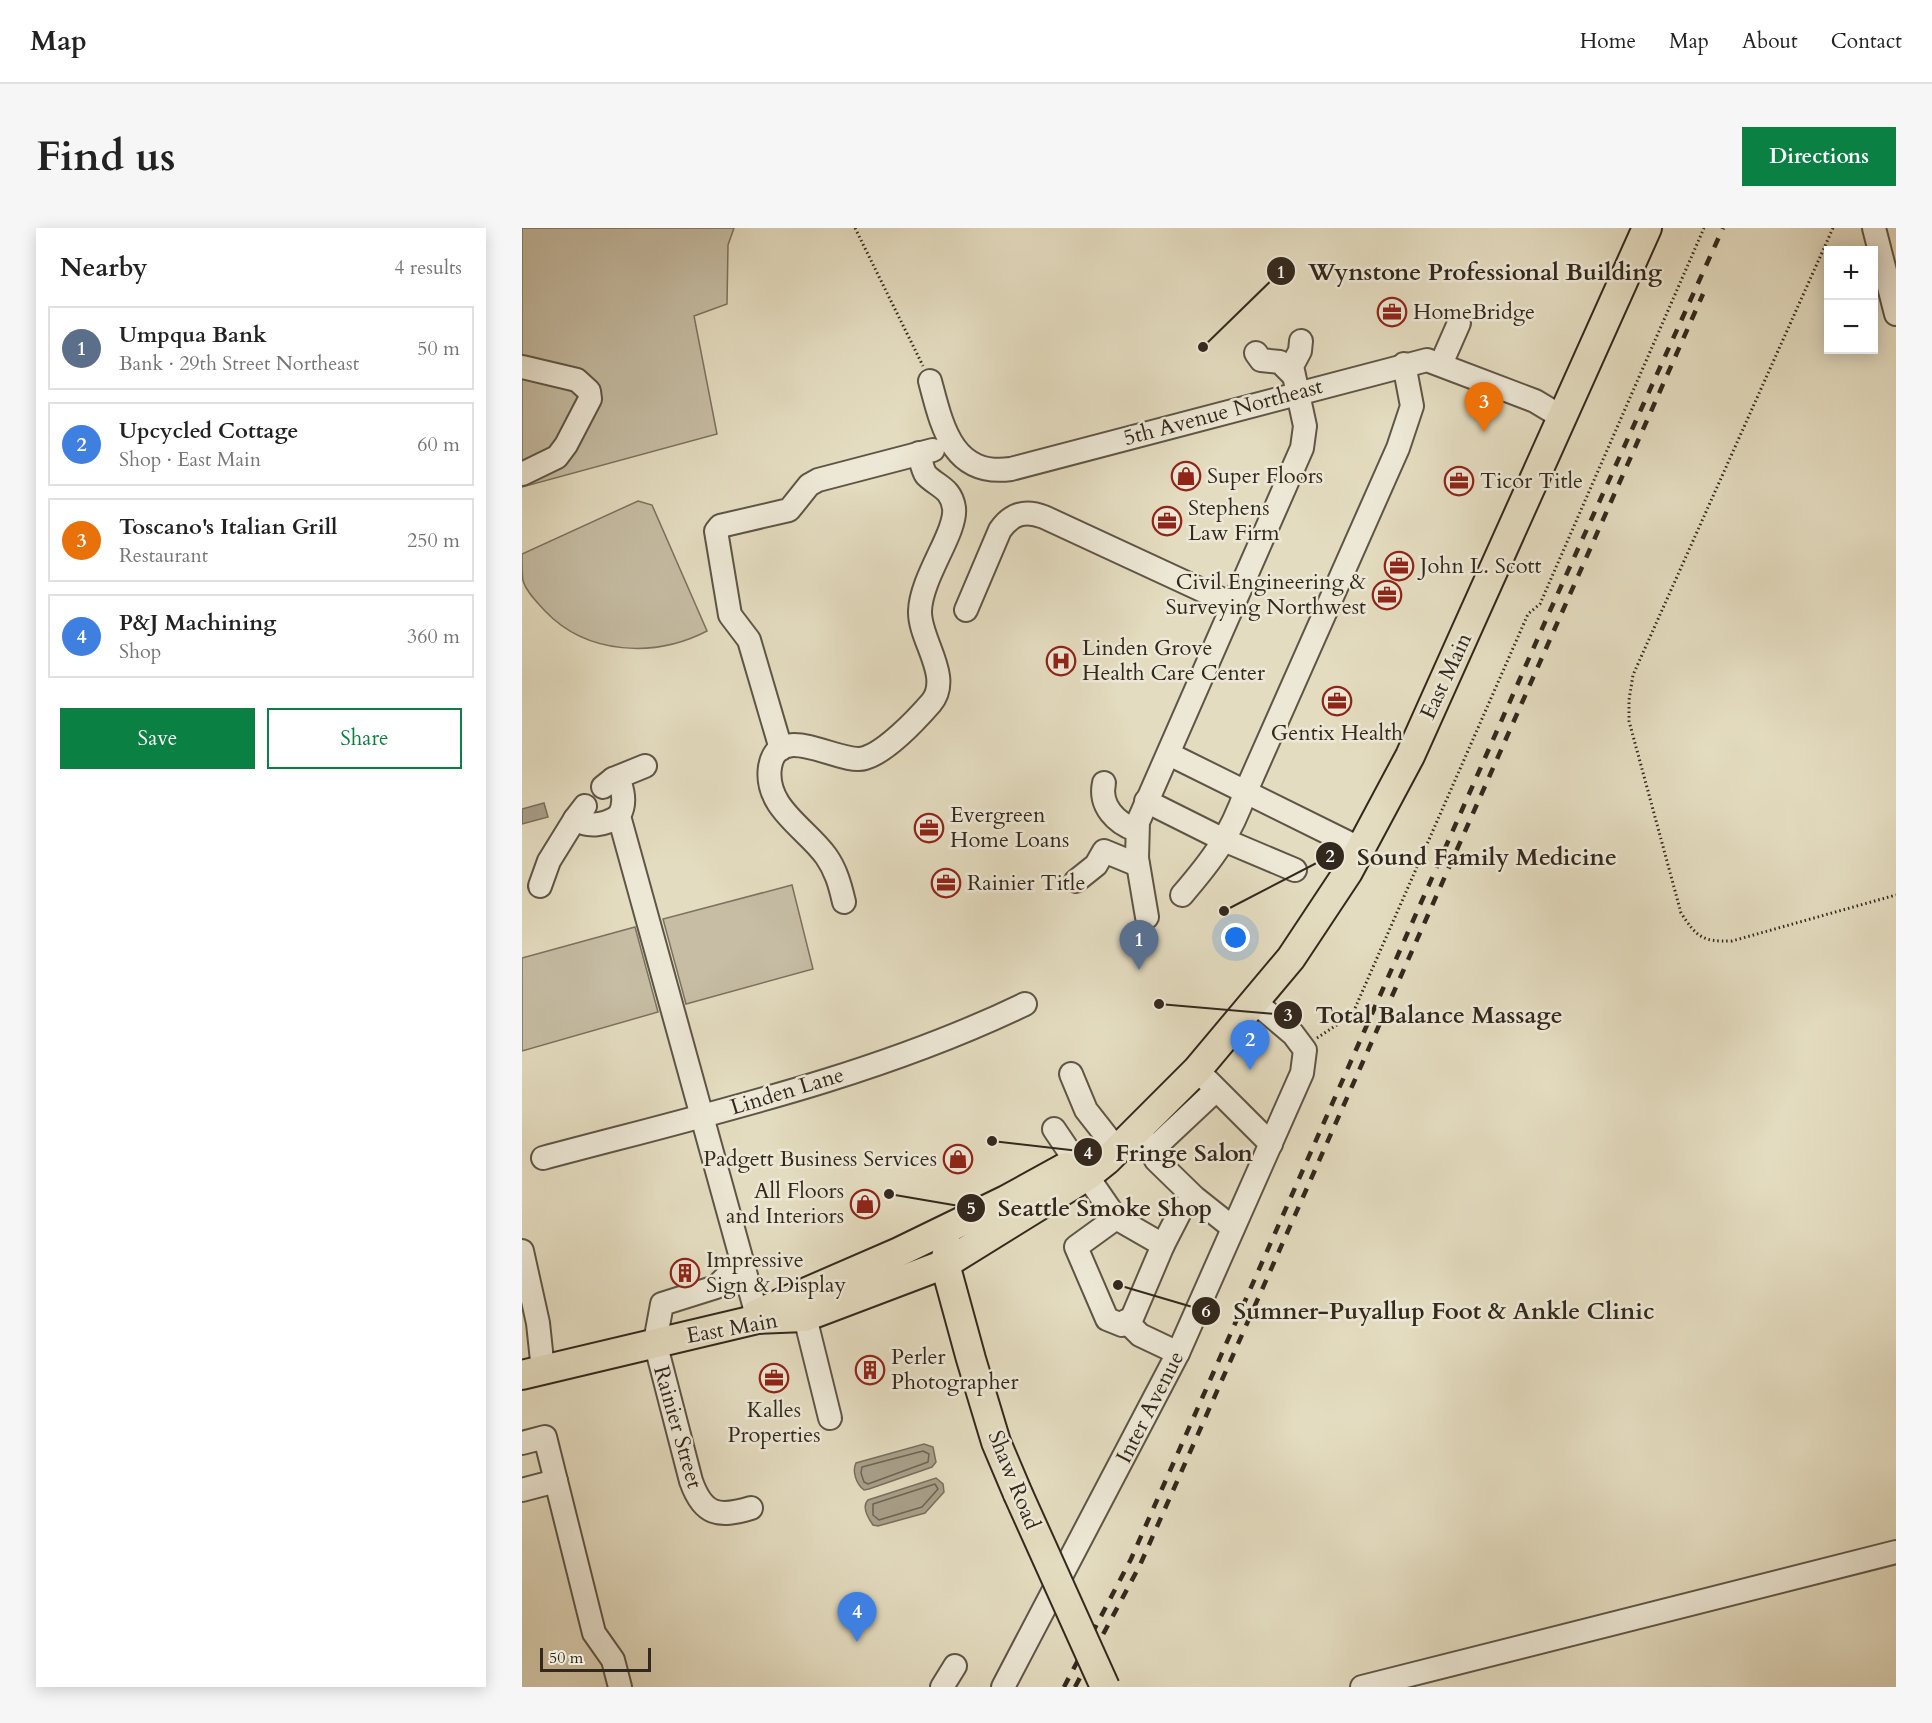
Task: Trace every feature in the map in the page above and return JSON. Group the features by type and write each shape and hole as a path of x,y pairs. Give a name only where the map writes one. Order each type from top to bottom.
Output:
{"main road":[{"name":"East Main","path":"533,1373 757,1317 818,1286 899,1252 1076,1168 1145,1140 1198,1082 1255,1002 1317,922 1361,849 1414,746 1644,229"},
{"name":"East Main","path":"945,1264 947,1248 953,1239 1076,1168 1108,1138 1198,1082"},
{"name":"East Main","path":"818,1286 915,1261 936,1261 945,1264"},
{"name":"East Main","path":"757,1317 806,1317 945,1264"},
{"name":"Shaw Road","path":"945,1264 996,1442 1105,1687"}],"street":[{"path":"1874,228 1896,314"},
{"path":"1441,364 1459,323"},
{"path":"1147,917 1139,870 1136,830 1146,801 1169,754 1302,448 1305,426 1292,366 1300,351 1301,341"},
{"path":"1256,353 1261,360 1283,364 1295,384"},
{"name":"5th Avenue Northeast","path":"930,381 940,421 952,445 978,466 994,471 1011,469 1295,384 1427,360 1535,401 1560,416"},
{"path":"1182,895 1209,863 1235,823 1246,791 1398,448 1412,406 1404,364"},
{"path":"522,367 577,380 589,391 590,399 566,446 557,457 522,474"},
{"path":"781,749 749,640 730,615 716,531 720,526 789,510 809,485 818,480 952,445"},
{"path":"844,902 836,873 825,855 781,808 773,795 770,766 775,754 781,749 802,745 848,759 865,758 885,748 935,697 938,679 920,611 925,582 952,521 954,510 946,488 925,473 919,453"},
{"path":"966,610 1000,530 1010,519 1027,512 1044,517 1234,605"},
{"path":"1169,754 1361,849"},
{"path":"540,886 554,852 580,813 584,825 605,823 619,816 622,810 623,793 620,783 608,783 645,766"},
{"path":"1104,783 1103,794 1112,816 1136,830"},
{"path":"1146,801 1224,840 1295,870"},
{"path":"619,816 757,1317"},
{"path":"1076,881 1096,865 1104,851 1139,870"},
{"path":"1255,1002 1293,1034 1303,1047"},
{"name":"Linden Lane","path":"543,1158 702,1116 854,1071 1024,1004"},
{"name":"Inter Avenue","path":"1003,1687 1178,1353 1302,1073 1305,1050 1303,1047"},
{"path":"1071,1074 1086,1110 1108,1138"},
{"path":"1198,1082 1271,1144"},
{"path":"1054,1129 1076,1168 1116,1218 1163,1245"},
{"path":"1145,1140 1156,1160 1194,1197 1233,1228"},
{"path":"1116,1218 1076,1248 1107,1319 1122,1325 1132,1318 1163,1245 1182,1208"},
{"path":"522,1251 538,1323 533,1373"},
{"path":"655,1342 662,1304 716,1287 730,1272 743,1266"},
{"path":"806,1317 830,1418"},
{"path":"1126,1321 1140,1335 1178,1353"},
{"name":"Rainier Street","path":"655,1342 691,1481 698,1499 708,1509 721,1514 751,1508"},
{"path":"522,1443 545,1437 594,1633 613,1660 620,1687"},
{"path":"522,1490 556,1481"},
{"path":"1362,1687 1896,1552"},
{"path":"942,1687 954,1672 955,1666"}],"path":[{"path":"855,228 930,381"},
{"path":"1303,1047 1352,1016 1528,614 1540,604 1704,228"},
{"path":"1833,228 1633,675 1629,700 1629,721 1681,913 1693,932 1710,942 1732,941 1896,895"}],"shaded area":[{"path":"522,228 734,228 728,245 727,304 694,316 717,434 522,487"},
{"path":"638,501 652,505 707,631 687,640 666,645 622,648 601,644 581,636 562,626 545,611 523,581 522,554"},
{"path":"792,885 813,969 686,1004 663,919"},
{"path":"635,927 658,1012 522,1051 522,958"}],"water":[{"path":"544,803 548,817 522,824 522,809"},
{"path":"924,1444 933,1447 936,1462 932,1467 864,1490 857,1481 856,1463"},
{"path":"936,1478 943,1484 944,1492 925,1513 878,1526 873,1525 867,1516 865,1506 868,1500"}],"railway":[{"path":"1064,1687 1131,1559 1549,613 1723,228"},
{"path":"1075,1687 1140,1565 1703,294"}],"place":[{"name":"HomeBridge","path":"1392,312"},
{"name":"Wynstone Professional Building","path":"1203,347"},
{"name":"Toscano's Italian Grill","path":"1484,432"},
{"name":"Super Floors","path":"1186,476"},
{"name":"Ticor Title","path":"1459,481"},
{"name":"Stephens Law Firm","path":"1167,521"},
{"name":"John L. Scott","path":"1399,566"},
{"name":"Civil Engineering & Surveying Northwest","path":"1387,595"},
{"name":"Linden Grove Health Care Center","path":"1061,661"},
{"name":"Gentix Health","path":"1337,701"},
{"name":"Evergreen Home Loans","path":"929,828"},
{"name":"Rainier Title","path":"946,883"},
{"name":"Sound Family Medicine","path":"1224,911"},
{"name":"Umpqua Bank","path":"1139,970"},
{"name":"Total Balance Massage","path":"1159,1004"},
{"name":"Upcycled Cottage","path":"1250,1070"},
{"name":"Fringe Salon","path":"992,1141"},
{"name":"Padgett Business Services","path":"958,1159"},
{"name":"Seattle Smoke Shop","path":"889,1194"},
{"name":"All Floors and Interiors","path":"865,1204"},
{"name":"Impressive Sign & Display","path":"685,1273"},
{"name":"Sumner-Puyallup Foot & Ankle Clinic","path":"1118,1285"},
{"name":"Perler Photographer","path":"870,1370"},
{"name":"Kalles Properties","path":"774,1378"},
{"name":"P&J Machining","path":"857,1642"}]}
